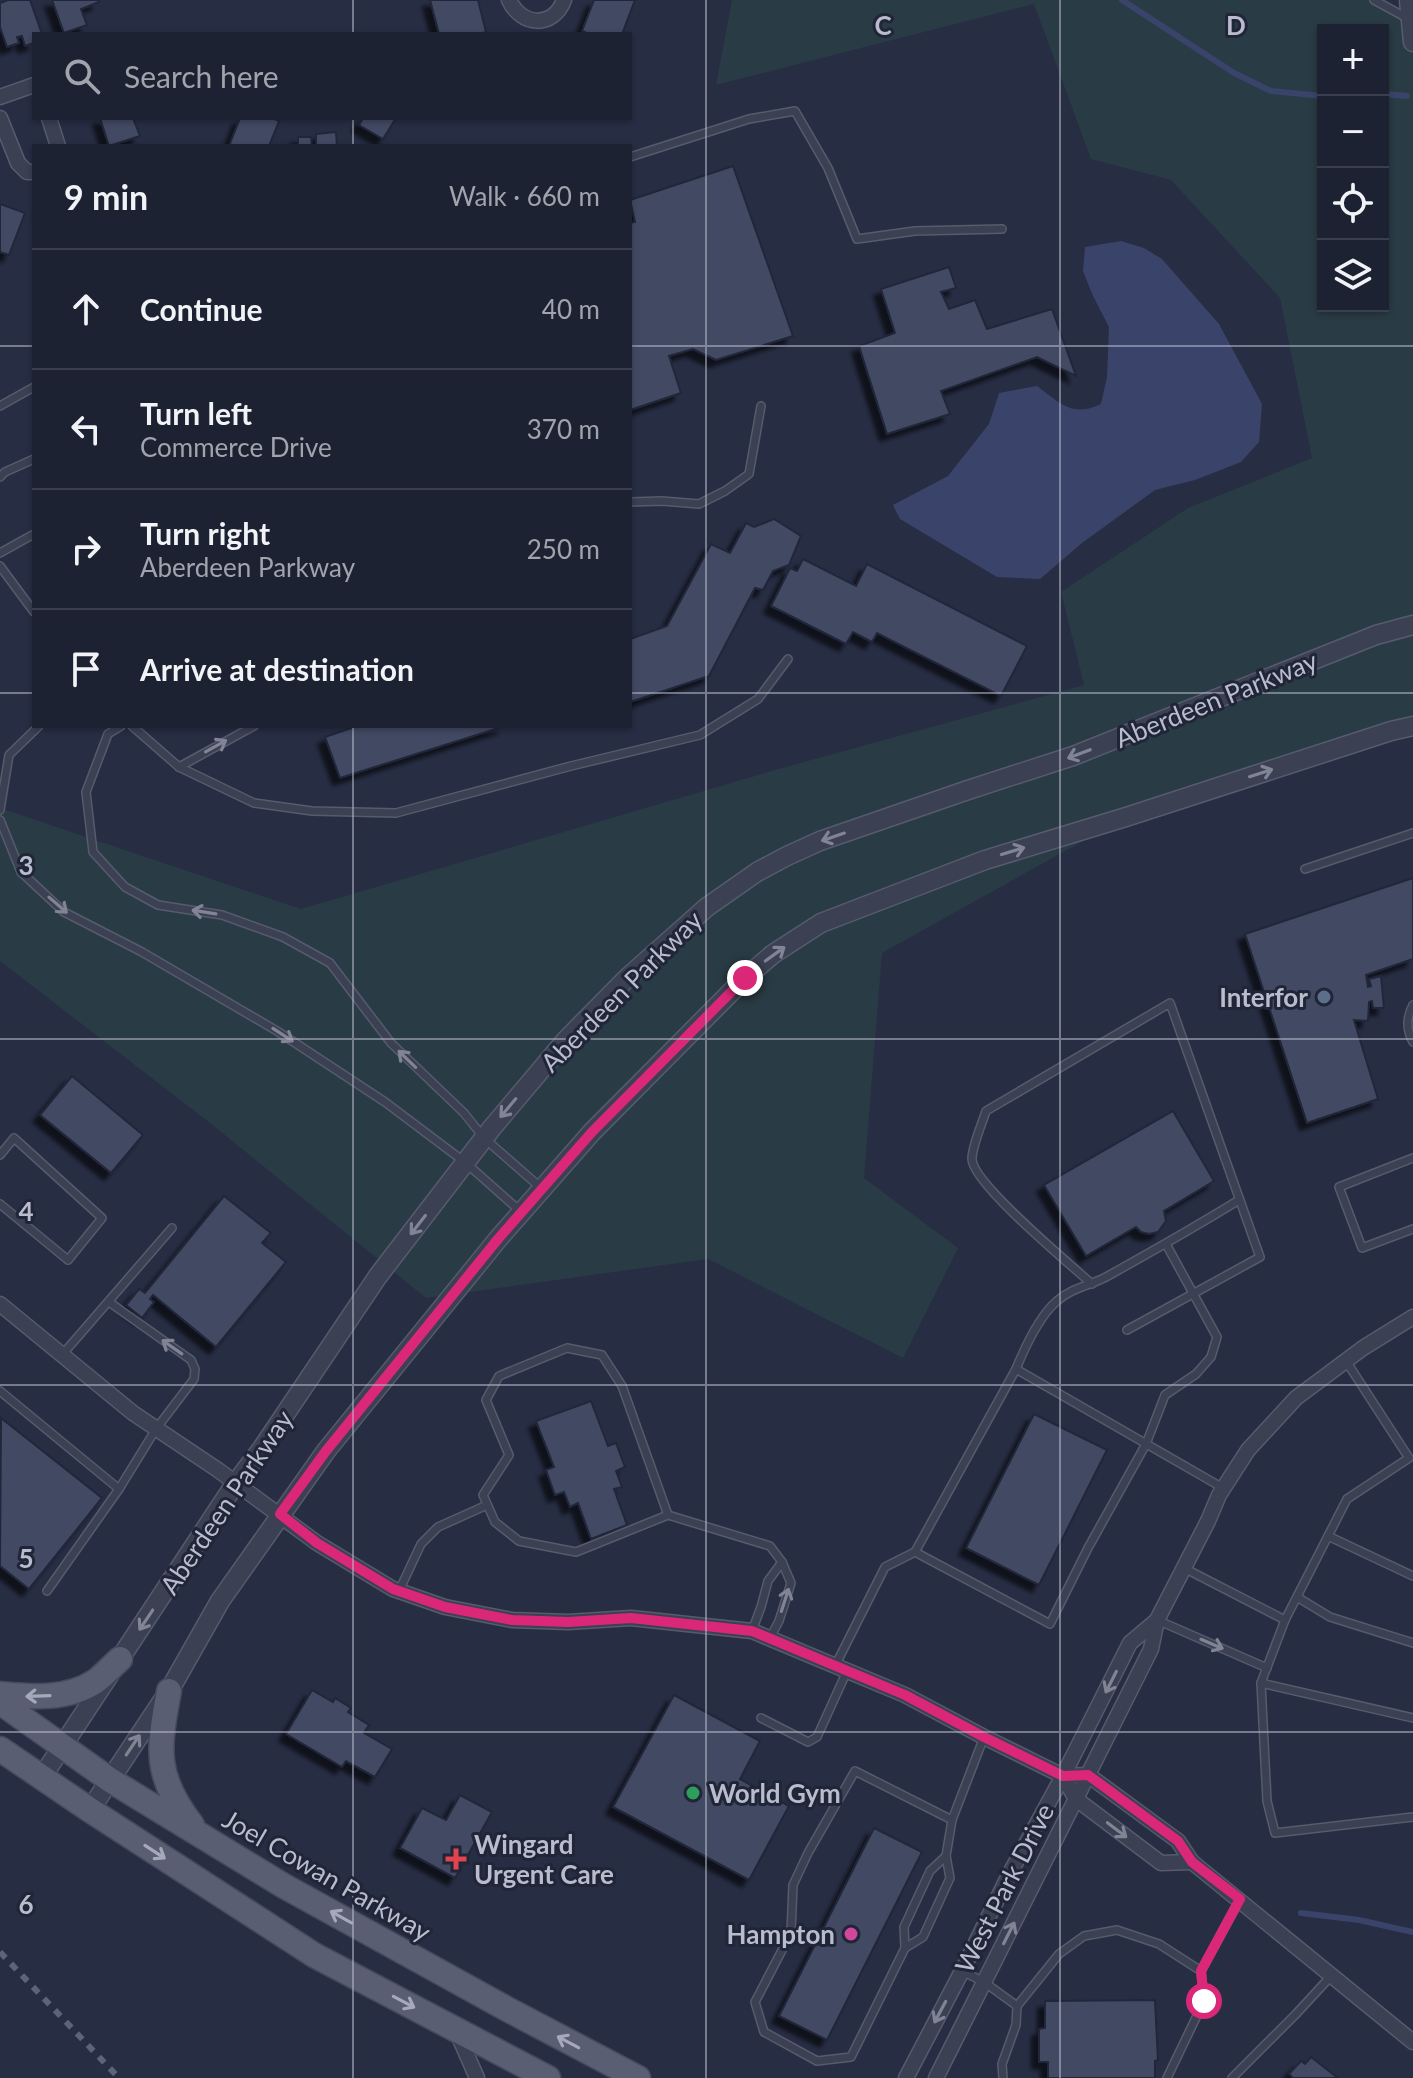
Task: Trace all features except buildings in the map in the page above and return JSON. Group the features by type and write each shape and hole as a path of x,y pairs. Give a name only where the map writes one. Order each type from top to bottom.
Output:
{"main road":[{"path":"0,1694 40,1697 75,1692 97,1681 120,1659"},
{"path":"169,1691 161,1734 163,1773 177,1806 198,1833"},
{"name":"Joel Cowan Parkway","path":"0,1702 110,1780 284,1886 638,2078"},
{"path":"0,1749 314,1955 548,2078"}],"street":[{"path":"509,0 521,16 539,21 556,13 564,0"},
{"path":"1409,0 1413,42"},
{"path":"0,97 32,86"},
{"path":"0,118 18,163 27,172 32,172"},
{"path":"50,120 57,144"},
{"name":"Aberdeen Parkway","path":"42,1777 235,1484 378,1276 484,1138 566,1040 627,978 707,907 777,861 820,841 1073,756 1376,635 1413,625"},
{"name":"Aberdeen Parkway","path":"90,1810 169,1691 220,1601 326,1451 522,1212 592,1132 745,978 773,954 821,923 985,860 1413,726"},
{"path":"0,1304 133,1413 218,1470 317,1543 398,1591 445,1607 512,1620 568,1622 631,1618 752,1631 905,1695 1063,1776 1088,1775 1178,1841 1192,1862 1413,2042"},
{"name":"West Park Drive","path":"936,2078 1151,1649 1157,1620 1223,1488 1248,1450 1296,1398 1413,1317"},
{"name":"West Park Drive","path":"906,2078 1130,1643 1157,1620"},
{"path":"1063,1776 1076,1799 1161,1863 1192,1862"},
{"path":"456,2029 477,2078"}],"lane":[{"path":"1374,0 1411,21"},
{"path":"632,156 749,119 795,111 828,168 857,239 915,231 1002,229"},
{"path":"0,406 32,388"},
{"path":"632,502 699,504 749,474 761,406"},
{"path":"0,477 32,460"},
{"path":"0,553 32,535"},
{"path":"0,566 32,609"},
{"path":"134,728 179,767 254,803 312,811 396,813 700,735 758,699 788,659"},
{"path":"0,810 9,755 37,728"},
{"path":"118,728 108,734 86,792 93,852 125,887 158,905 222,915 283,937 330,963 391,1043 464,1113 484,1138 542,1189"},
{"path":"179,767 250,728"},
{"path":"0,820 21,872 64,912 142,952 277,1031 385,1102 466,1163 522,1212"},
{"path":"1305,869 1413,833"},
{"path":"1092,1284 1026,1225 982,1179 972,1158 986,1111 1170,1003 1260,1257 1127,1330"},
{"path":"1413,1005 1407,1024 1413,1042"},
{"path":"0,1155 14,1138 102,1218 68,1260 0,1204"},
{"path":"1413,1158 1339,1187 1362,1248 1413,1229"},
{"path":"761,1718 808,1742 817,1737 841,1668 885,1567 915,1552 1016,1369 1027,1343 1055,1302 1073,1289 1092,1284 1166,1244 1239,1200"},
{"path":"62,1355 172,1228"},
{"path":"915,1552 1050,1624 1146,1444 1165,1395 1196,1374 1211,1355 1217,1337 1166,1244"},
{"path":"47,1591 119,1489 156,1429 194,1379 195,1369 191,1360 109,1302"},
{"path":"668,1515 622,1386 602,1355 567,1348 499,1376 486,1400 509,1455 483,1495 495,1522 519,1541 576,1552 668,1515 770,1546 782,1562 791,1583 770,1638"},
{"path":"1346,1361 1411,1461 1347,1499 1285,1620 1261,1683 1267,1801 1275,1833 1413,1817"},
{"path":"1016,1369 1223,1488"},
{"path":"0,1391 119,1489"},
{"path":"398,1591 421,1544 438,1527 487,1505"},
{"path":"1328,1536 1413,1576"},
{"path":"752,1631 768,1581 782,1562"},
{"path":"1184,1568 1285,1620"},
{"path":"1297,1597 1330,1617 1413,1643"},
{"path":"1157,1620 1267,1668"},
{"path":"1261,1683 1413,1718"},
{"path":"905,1948 923,1937 950,1878 946,1856 952,1820 984,1737"},
{"path":"946,1856 930,1871 904,1927 905,1948 851,2057 817,2061 764,2032 755,2002 791,1933 793,1885 855,1771 952,1820"},
{"path":"1167,2078 1204,2001 1201,1971 1240,1899"},
{"path":"1003,2078 1002,2064 1016,2025 1017,2006 1059,1954 1084,1936 1117,1930 1159,1944 1201,1971"},
{"path":"962,1971 984,1982 1017,2006"},
{"path":"1232,2078 1332,1975"}],"shaded area":[{"path":"732,0 1374,0 1413,21 1413,732 1126,817 882,953 864,1178 958,1248 903,1358 708,1259 426,1298 210,1123 0,961 0,808 301,909 782,768 1084,685 1061,592 1188,508 1312,458 1280,298 1171,180 1091,159 1034,4 716,85"}],"water":[{"path":"1121,241 1144,248 1162,259 1219,324 1262,404 1259,442 1241,462 1195,480 1155,490 1082,543 1040,579 997,577 900,519 893,505 948,476 989,424 999,393 1037,386 1074,409 1101,404 1107,377 1109,327 1083,271 1085,247"}],"waterway":[{"path":"1122,0 1234,73 1271,91 1317,95"},
{"path":"1389,94 1407,96"},
{"path":"1301,1913 1359,1920 1413,1932"}],"railway":[{"path":"0,1952 119,2078"}],"place":[{"name":"Interfor","path":"1324,997"},
{"name":"World Gym","path":"693,1793"},
{"name":"Wingard Urgent Care","path":"456,1859"},
{"name":"Hampton","path":"851,1934"}],"route":[{"path":"745,978 592,1132 498,1239 326,1451 280,1514 317,1543 393,1589 445,1607 512,1620 568,1622 631,1618 752,1631 905,1695 1063,1776 1088,1775 1178,1841 1192,1862 1240,1899 1201,1971 1204,2001"}]}
